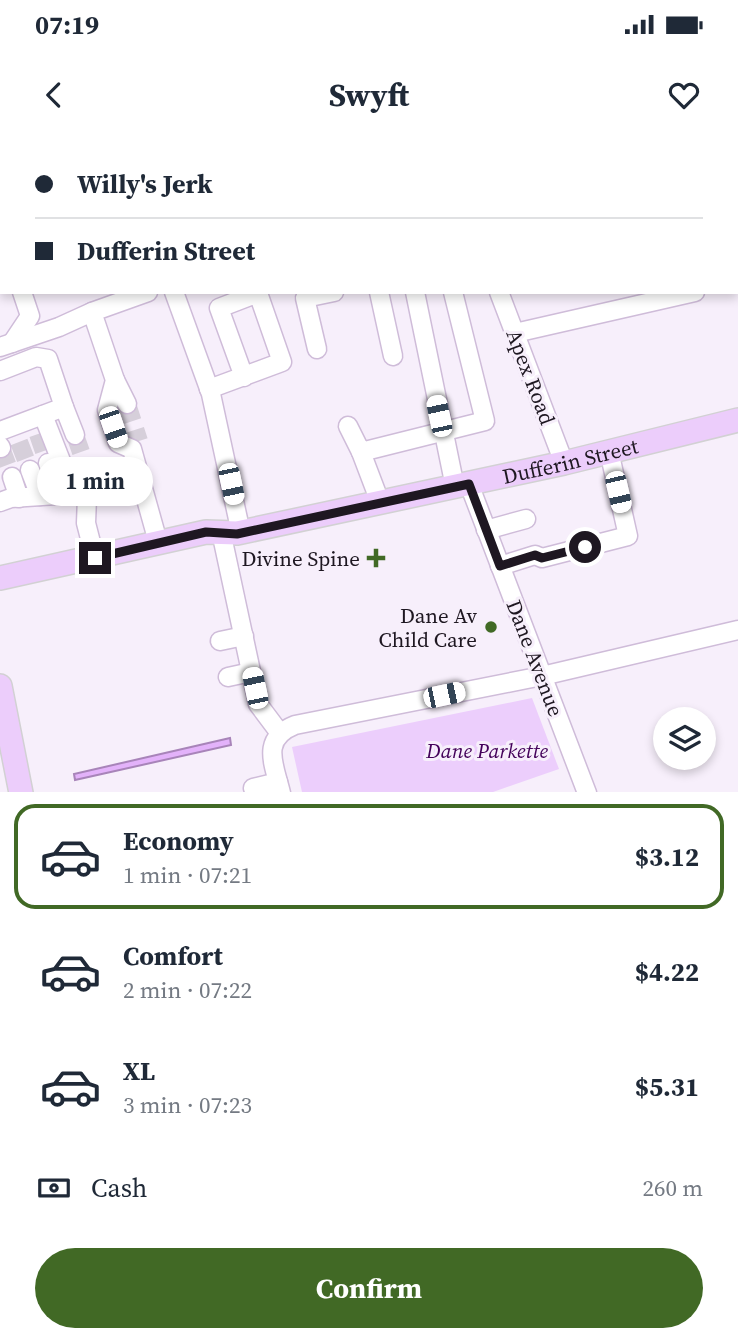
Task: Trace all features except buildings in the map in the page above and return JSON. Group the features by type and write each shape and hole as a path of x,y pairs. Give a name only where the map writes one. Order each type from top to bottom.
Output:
{"main road":[{"name":"Dufferin Street","path":"0,593 211,546 234,536 380,502 564,463 738,419"},
{"name":"Dufferin Street","path":"0,578 206,532 234,536"},
{"path":"0,686 4,735 21,792"}],"street":[{"path":"6,345 30,316 23,294"},
{"path":"6,345 142,294"},
{"path":"175,294 209,389 234,536 244,636 258,704 279,732"},
{"path":"244,377 219,308 255,294"},
{"path":"209,389 282,362 258,294"},
{"path":"317,349 305,298 324,294"},
{"path":"379,294 393,356"},
{"name":"Dane Avenue","path":"415,294 443,432 462,486 486,530 587,792"},
{"path":"361,452 485,421 453,294"},
{"name":"Apex Road","path":"500,294 564,463"},
{"path":"515,333 686,294"},
{"path":"92,312 114,380 127,404"},
{"path":"0,371 36,357 48,359 75,435"},
{"path":"114,380 107,410 118,443 135,445 158,542"},
{"path":"6,439 64,407"},
{"path":"38,423 74,494 86,523 95,558"},
{"path":"348,426 380,502"},
{"path":"500,566 535,555 542,558 628,536 609,452"},
{"path":"48,463 74,494"},
{"path":"30,470 40,496"},
{"path":"74,494 88,472"},
{"path":"12,477 19,498"},
{"path":"0,502 74,494"},
{"path":"486,530 526,519"},
{"path":"253,788 280,787 272,754 275,738 279,732 295,725 541,677 738,630"},
{"path":"220,640 244,636"},
{"path":"228,677 251,672"}],"green space":[{"name":"Dane Parkette","path":"532,698 559,769 493,792 302,792 292,747"}],"shaded area":[{"path":"230,738 231,745 75,780 74,774"}],"tunnel":[{"path":"127,404 139,441"},
{"path":"38,434 48,463"},
{"path":"75,435 88,472"},
{"path":"19,442 30,470"},
{"path":"1,448 12,477"}],"place":[{"name":"Divine Spine","path":"376,558"},
{"name":"Dane Av Child Care","path":"491,627"}],"route":[{"path":"95,558 206,532 237,534 469,484 500,566 535,555 542,558 585,547"}]}
